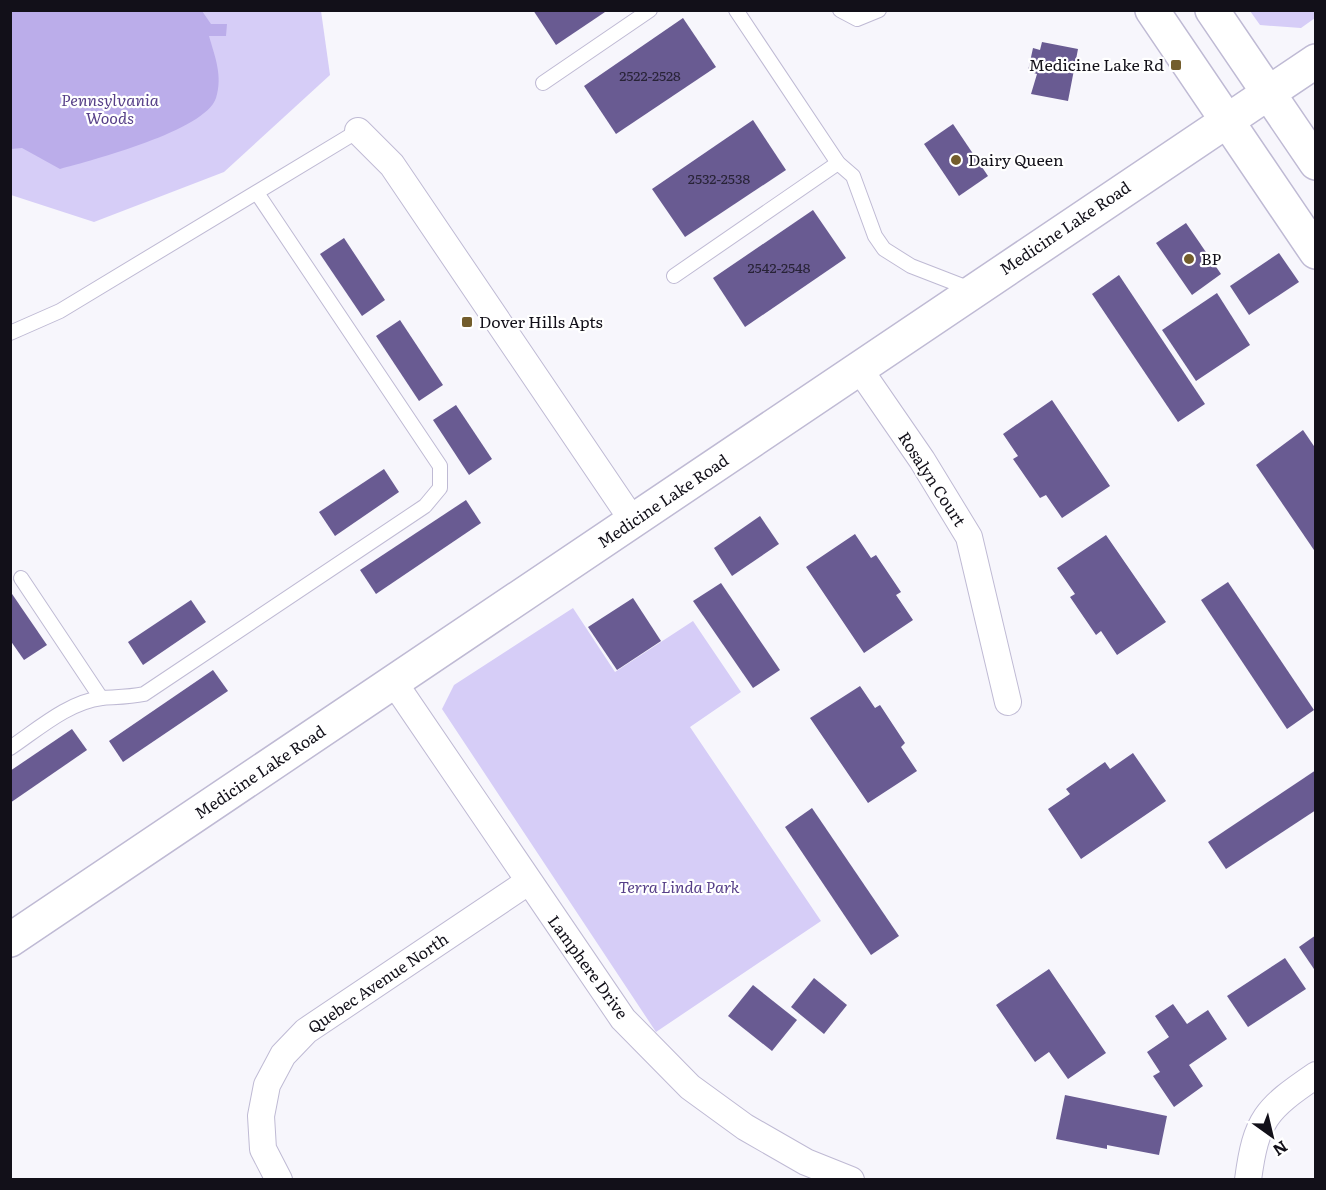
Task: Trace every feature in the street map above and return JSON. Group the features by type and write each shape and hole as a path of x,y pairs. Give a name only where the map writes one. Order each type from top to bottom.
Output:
{"street":[{"path":"1152,10 1224,122 1316,252"},
{"path":"1212,10 1316,163"},
{"name":"Medicine Lake Road","path":"10,940 1316,61"},
{"path":"358,131 392,165 633,521"},
{"name":"Rosalyn Court","path":"860,370 922,460 969,537 1008,702"},
{"name":"Lamphere Drive","path":"393,681 623,1019 690,1087 745,1127 796,1156 851,1179"},
{"name":"Quebec Avenue North","path":"279,1179 263,1149 261,1116 267,1085 283,1055 306,1031 528,882"},
{"path":"1248,1179 1256,1136 1265,1116 1282,1098 1316,1076"}],"lane":[{"path":"543,83 650,10"},
{"path":"735,10 838,163 853,176 876,236 884,249 911,266 974,290"},
{"path":"840,10 857,19 879,10"},
{"path":"10,333 60,311 358,131"},
{"path":"674,276 838,163"},
{"path":"10,748 69,709 101,698 117,699 144,694 425,506 440,488 440,466 257,193"},
{"path":"21,578 101,698"}],"green space":[{"name":"Pennsylvania Woods","path":"11,11 321,11 330,75 224,172 94,222 11,195"},
{"path":"1250,11 1315,11 1315,18 1301,28 1260,25"},
{"name":"Terra Linda Park","path":"573,608 615,672 693,621 741,692 690,727 821,921 656,1032 442,709 454,685"}],"shaded area":[{"path":"11,10 202,11 211,24 227,24 226,36 209,36 216,59 219,82 216,98 207,110 170,133 121,151 60,169 22,148 11,149"}],"building":[{"path":"533,10 608,10 556,45"},
{"path":"683,18 716,67 616,134 584,86"},
{"path":"1042,42 1078,49 1068,101 1031,94 1037,74 1028,71 1033,48 1040,50"},
{"path":"753,120 786,170 685,237 652,189"},
{"name":"Dairy Queen","path":"953,124 988,176 959,196 924,144"},
{"path":"813,210 846,258 745,327 713,278"},
{"name":"BP","path":"1186,223 1221,274 1192,295 1156,243"},
{"path":"344,238 385,300 362,316 320,254"},
{"name":"BP","path":"1279,253 1299,282 1249,315 1230,286"},
{"path":"1119,275 1205,404 1178,422 1092,294"},
{"path":"1217,293 1250,345 1196,381 1162,330"},
{"path":"400,320 443,385 419,401 376,336"},
{"path":"1052,400 1110,486 1062,518 1046,495 1040,498 1013,459 1018,456 1003,434"},
{"path":"456,405 492,459 469,475 433,420"},
{"path":"1303,430 1316,449 1316,553 1256,465"},
{"path":"384,469 399,492 335,536 319,512"},
{"path":"466,500 481,523 376,594 360,570"},
{"path":"760,516 779,544 732,576 714,548"},
{"path":"855,534 871,558 876,555 901,592 896,595 913,620 864,653 806,567"},
{"path":"1106,535 1166,622 1117,655 1101,631 1096,635 1070,597 1075,594 1057,568"},
{"path":"1228,582 1314,710 1287,729 1201,600"},
{"path":"721,583 780,670 753,688 693,601"},
{"path":"10,591 47,645 24,660 10,640"},
{"path":"633,598 661,641 617,670 588,627"},
{"path":"191,600 206,622 143,665 128,642"},
{"path":"213,670 228,691 123,762 109,741"},
{"path":"860,686 875,708 880,705 905,743 901,747 917,771 868,803 810,718"},
{"path":"72,729 87,750 10,803 10,771"},
{"path":"1133,753 1166,801 1081,859 1048,809 1070,794 1066,789 1105,762 1110,769"},
{"path":"1316,770 1316,810 1226,869 1208,842"},
{"path":"812,808 899,936 871,955 785,827"},
{"path":"1316,935 1316,972 1299,947"},
{"path":"1285,958 1306,989 1248,1027 1227,996"},
{"path":"1049,969 1106,1053 1068,1079 1049,1052 1035,1062 996,1005"},
{"path":"814,978 847,1005 824,1034 791,1007"},
{"path":"753,985 797,1020 772,1051 728,1016"},
{"path":"1173,1004 1187,1024 1208,1010 1227,1039 1189,1065 1203,1086 1174,1107 1153,1076 1160,1072 1147,1052 1169,1037 1155,1016"},
{"path":"1065,1095 1167,1116 1159,1155 1107,1145 1107,1149 1056,1139"}],"place":[{"name":"Medicine Lake Rd","path":"1176,65"},
{"name":"Dairy Queen","path":"956,160"},
{"name":"BP","path":"1189,259"},
{"name":"Dover Hills Apts","path":"467,322"}]}
